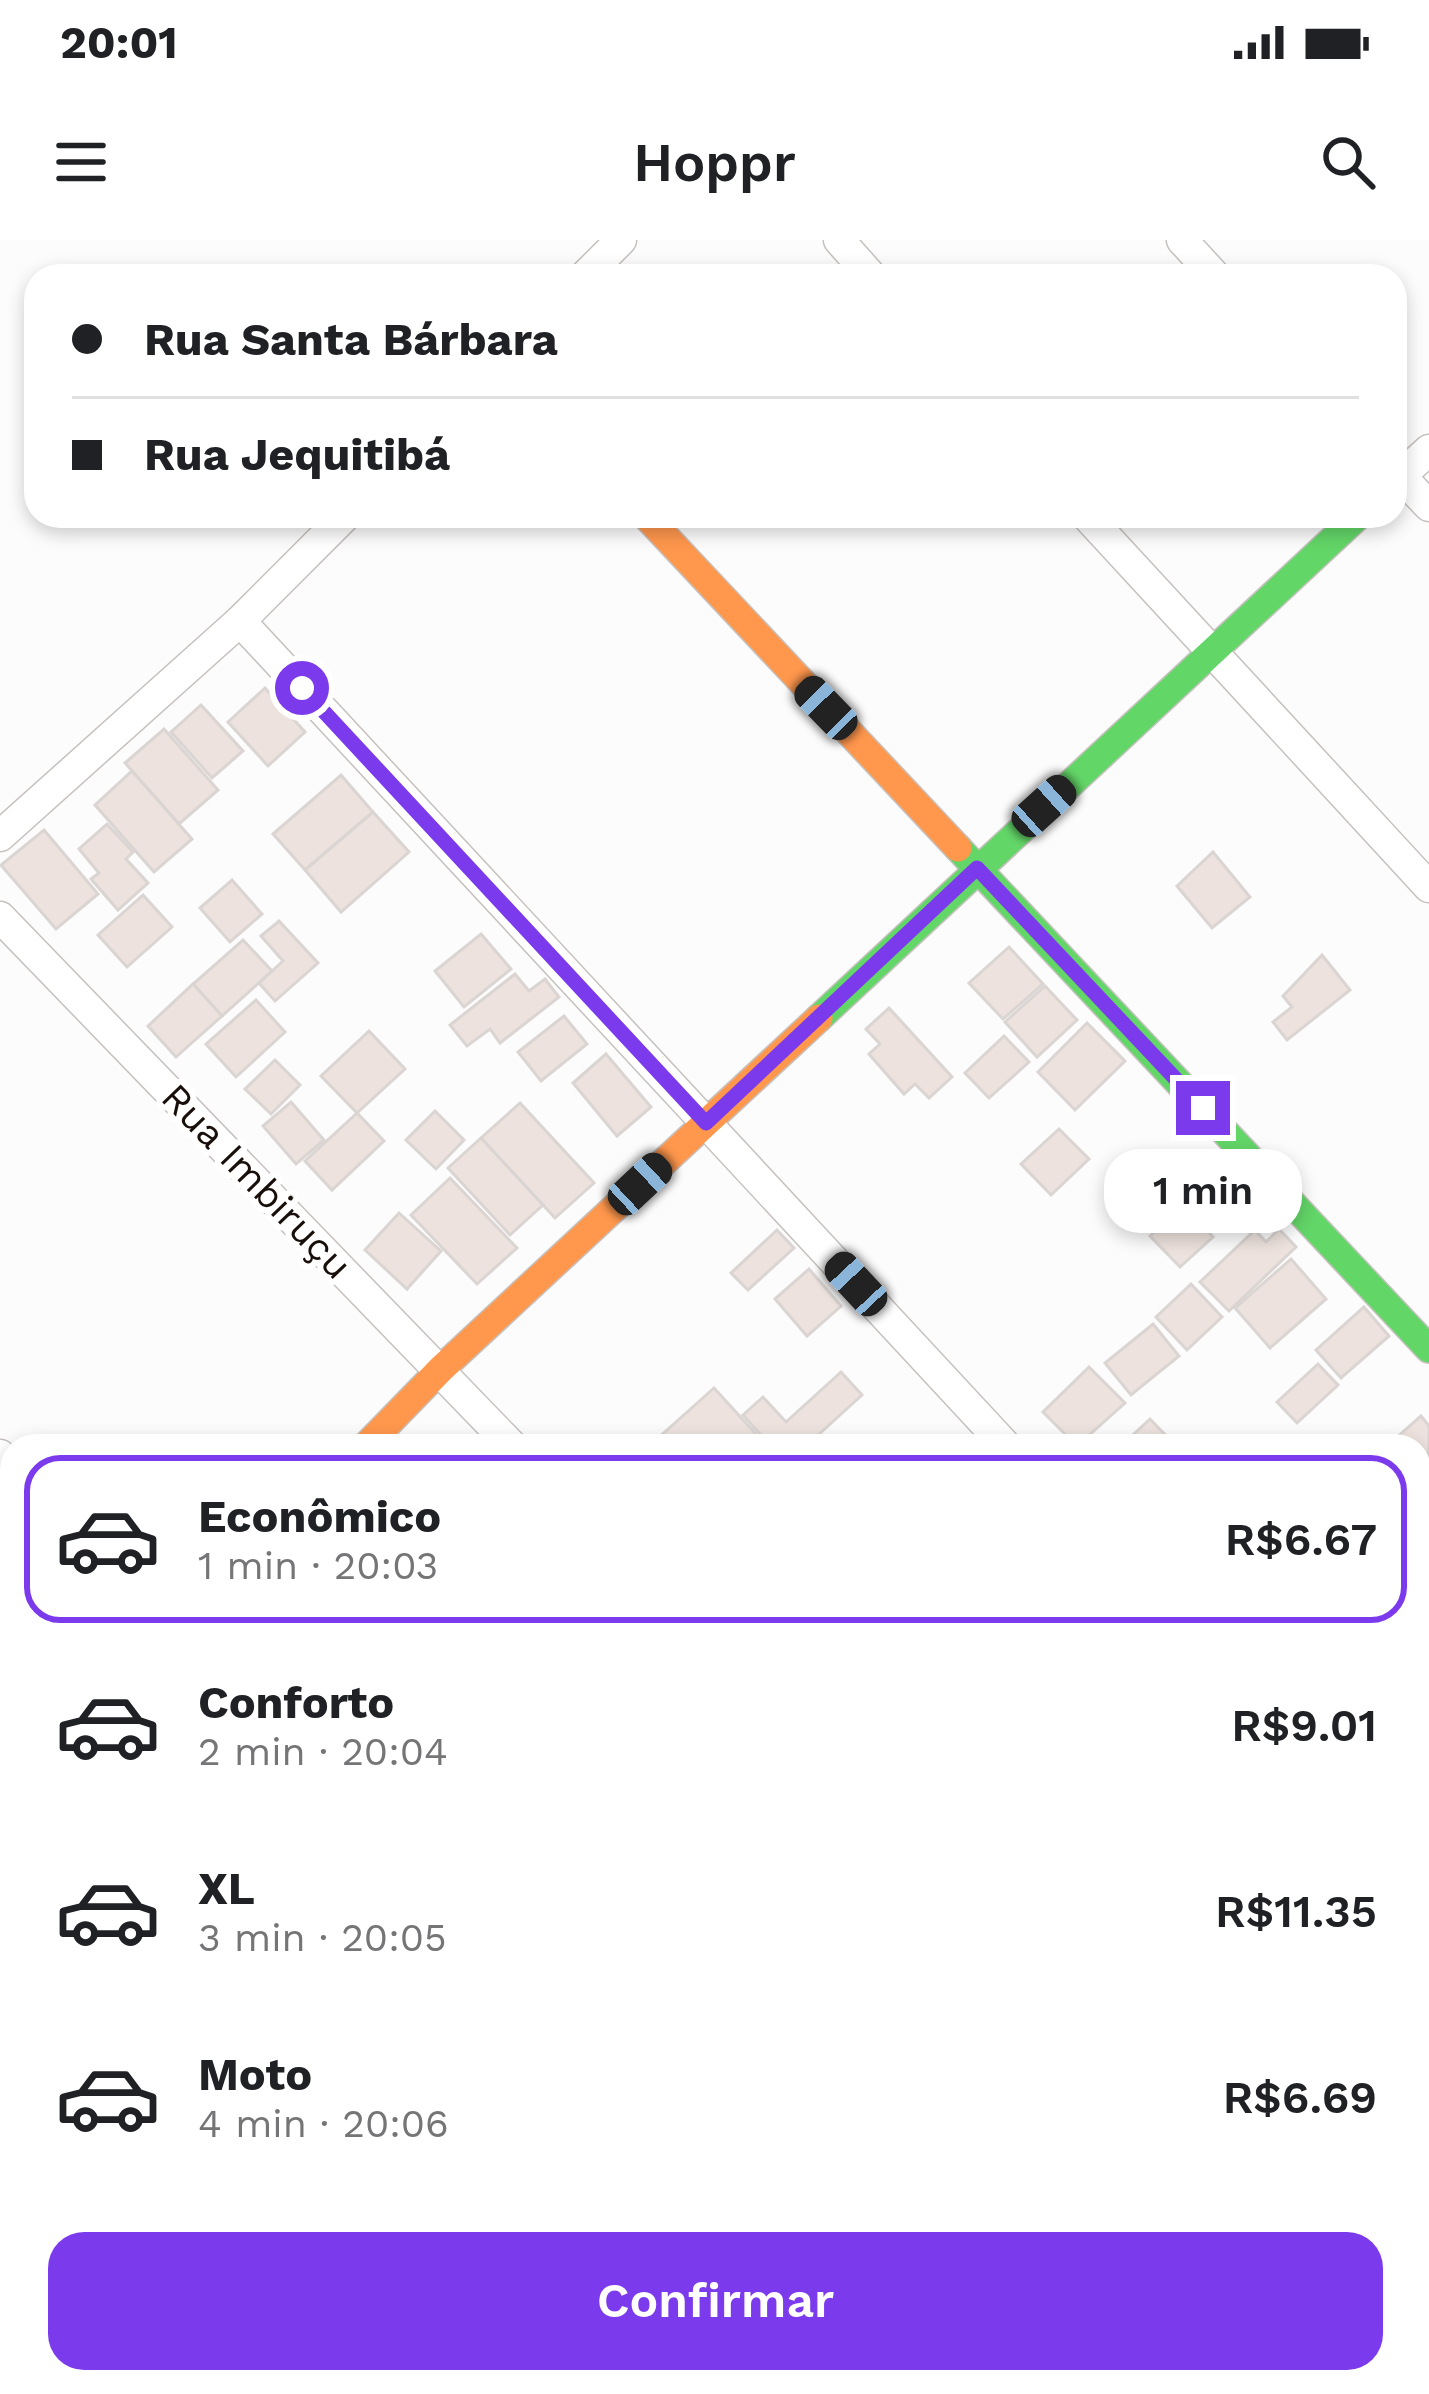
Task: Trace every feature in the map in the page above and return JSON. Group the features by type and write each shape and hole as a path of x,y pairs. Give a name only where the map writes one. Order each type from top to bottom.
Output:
{"street":[{"path":"597,264 621,240"},
{"path":"838,240 860,264"},
{"path":"1182,240 1204,264"},
{"path":"1407,485 1429,506"},
{"path":"0,836 239,621 333,528"},
{"path":"657,528 1429,1349"},
{"path":"1098,528 1429,887"},
{"path":"378,1434 441,1369 1345,528"},
{"path":"239,621 995,1434"},
{"name":"Rua Imbiruçu","path":"0,917 501,1434"}],"building":[{"path":"265,688 305,732 268,766 228,722"},
{"path":"201,705 243,751 212,778 171,732"},
{"path":"164,729 218,790 179,824 125,763"},
{"path":"132,771 192,839 154,872 95,805"},
{"path":"341,775 373,812 305,870 273,834"},
{"path":"373,812 409,852 341,912 305,870"},
{"path":"107,824 133,852 126,859 148,883 118,910 91,879 99,873 79,849"},
{"path":"44,830 98,894 56,929 1,865"},
{"path":"1213,852 1250,897 1212,928 1177,886"},
{"path":"232,880 262,914 230,942 200,908"},
{"path":"143,895 172,927 127,967 98,935"},
{"path":"279,921 318,963 275,1001 259,983 283,961 261,936"},
{"path":"481,934 511,969 464,1007 435,971"},
{"path":"243,940 272,971 222,1016 193,984"},
{"path":"1009,947 1043,984 1003,1019 969,983"},
{"path":"1322,955 1350,990 1287,1040 1273,1022 1292,1007 1283,996"},
{"path":"515,974 529,991 545,979 559,997 500,1043 490,1029 467,1046 450,1025"},
{"path":"193,984 222,1016 176,1057 148,1026"},
{"path":"1045,986 1077,1020 1037,1057 1005,1022"},
{"path":"256,1000 285,1032 236,1077 206,1044"},
{"path":"889,1008 952,1077 929,1098 915,1084 904,1094 869,1054 880,1044 866,1029"},
{"path":"564,1016 587,1044 541,1081 518,1052"},
{"path":"1087,1023 1125,1061 1075,1110 1038,1072"},
{"path":"369,1031 405,1069 357,1113 321,1076"},
{"path":"1004,1036 1029,1062 989,1098 965,1073"},
{"path":"606,1054 651,1107 617,1136 573,1083"},
{"path":"275,1060 300,1085 271,1114 245,1089"},
{"path":"291,1102 324,1140 296,1164 263,1126"},
{"path":"520,1103 594,1183 555,1218 481,1138"},
{"path":"435,1111 464,1140 436,1169 406,1140"},
{"path":"357,1113 384,1141 332,1190 305,1161"},
{"path":"1059,1129 1089,1159 1051,1195 1021,1164"},
{"path":"481,1138 543,1205 510,1235 448,1168"},
{"path":"450,1178 517,1248 477,1284 411,1215"},
{"path":"1184,1205 1213,1237 1180,1267 1150,1236"},
{"path":"399,1213 441,1251 407,1289 365,1250"},
{"path":"1279,1229 1296,1247 1229,1311 1200,1282 1255,1230 1266,1242"},
{"path":"777,1230 794,1248 748,1290 731,1273"},
{"path":"1291,1259 1326,1299 1270,1348 1235,1308"},
{"path":"809,1269 841,1306 807,1336 775,1299"},
{"path":"1191,1284 1222,1317 1187,1350 1156,1317"},
{"path":"1364,1307 1389,1336 1341,1378 1316,1350"},
{"path":"1153,1324 1179,1356 1131,1395 1105,1363"},
{"path":"1318,1364 1338,1385 1297,1423 1277,1402"},
{"path":"1089,1367 1125,1403 1090,1434 1065,1434 1043,1412"},
{"path":"841,1372 862,1395 819,1434 760,1434 743,1415 763,1397 786,1422"},
{"path":"714,1388 756,1434 663,1434"},
{"path":"1421,1416 1429,1426 1429,1434 1401,1434"},
{"path":"1150,1419 1164,1434 1134,1434"}],"traffic: fast":[{"path":"819,1018 1345,528"},
{"path":"958,848 1429,1349"}],"traffic: slow":[{"path":"657,528 958,848"},
{"path":"378,1434 441,1369 819,1018"}],"route":[{"path":"302,688 706,1123 977,868 1203,1108"}]}
